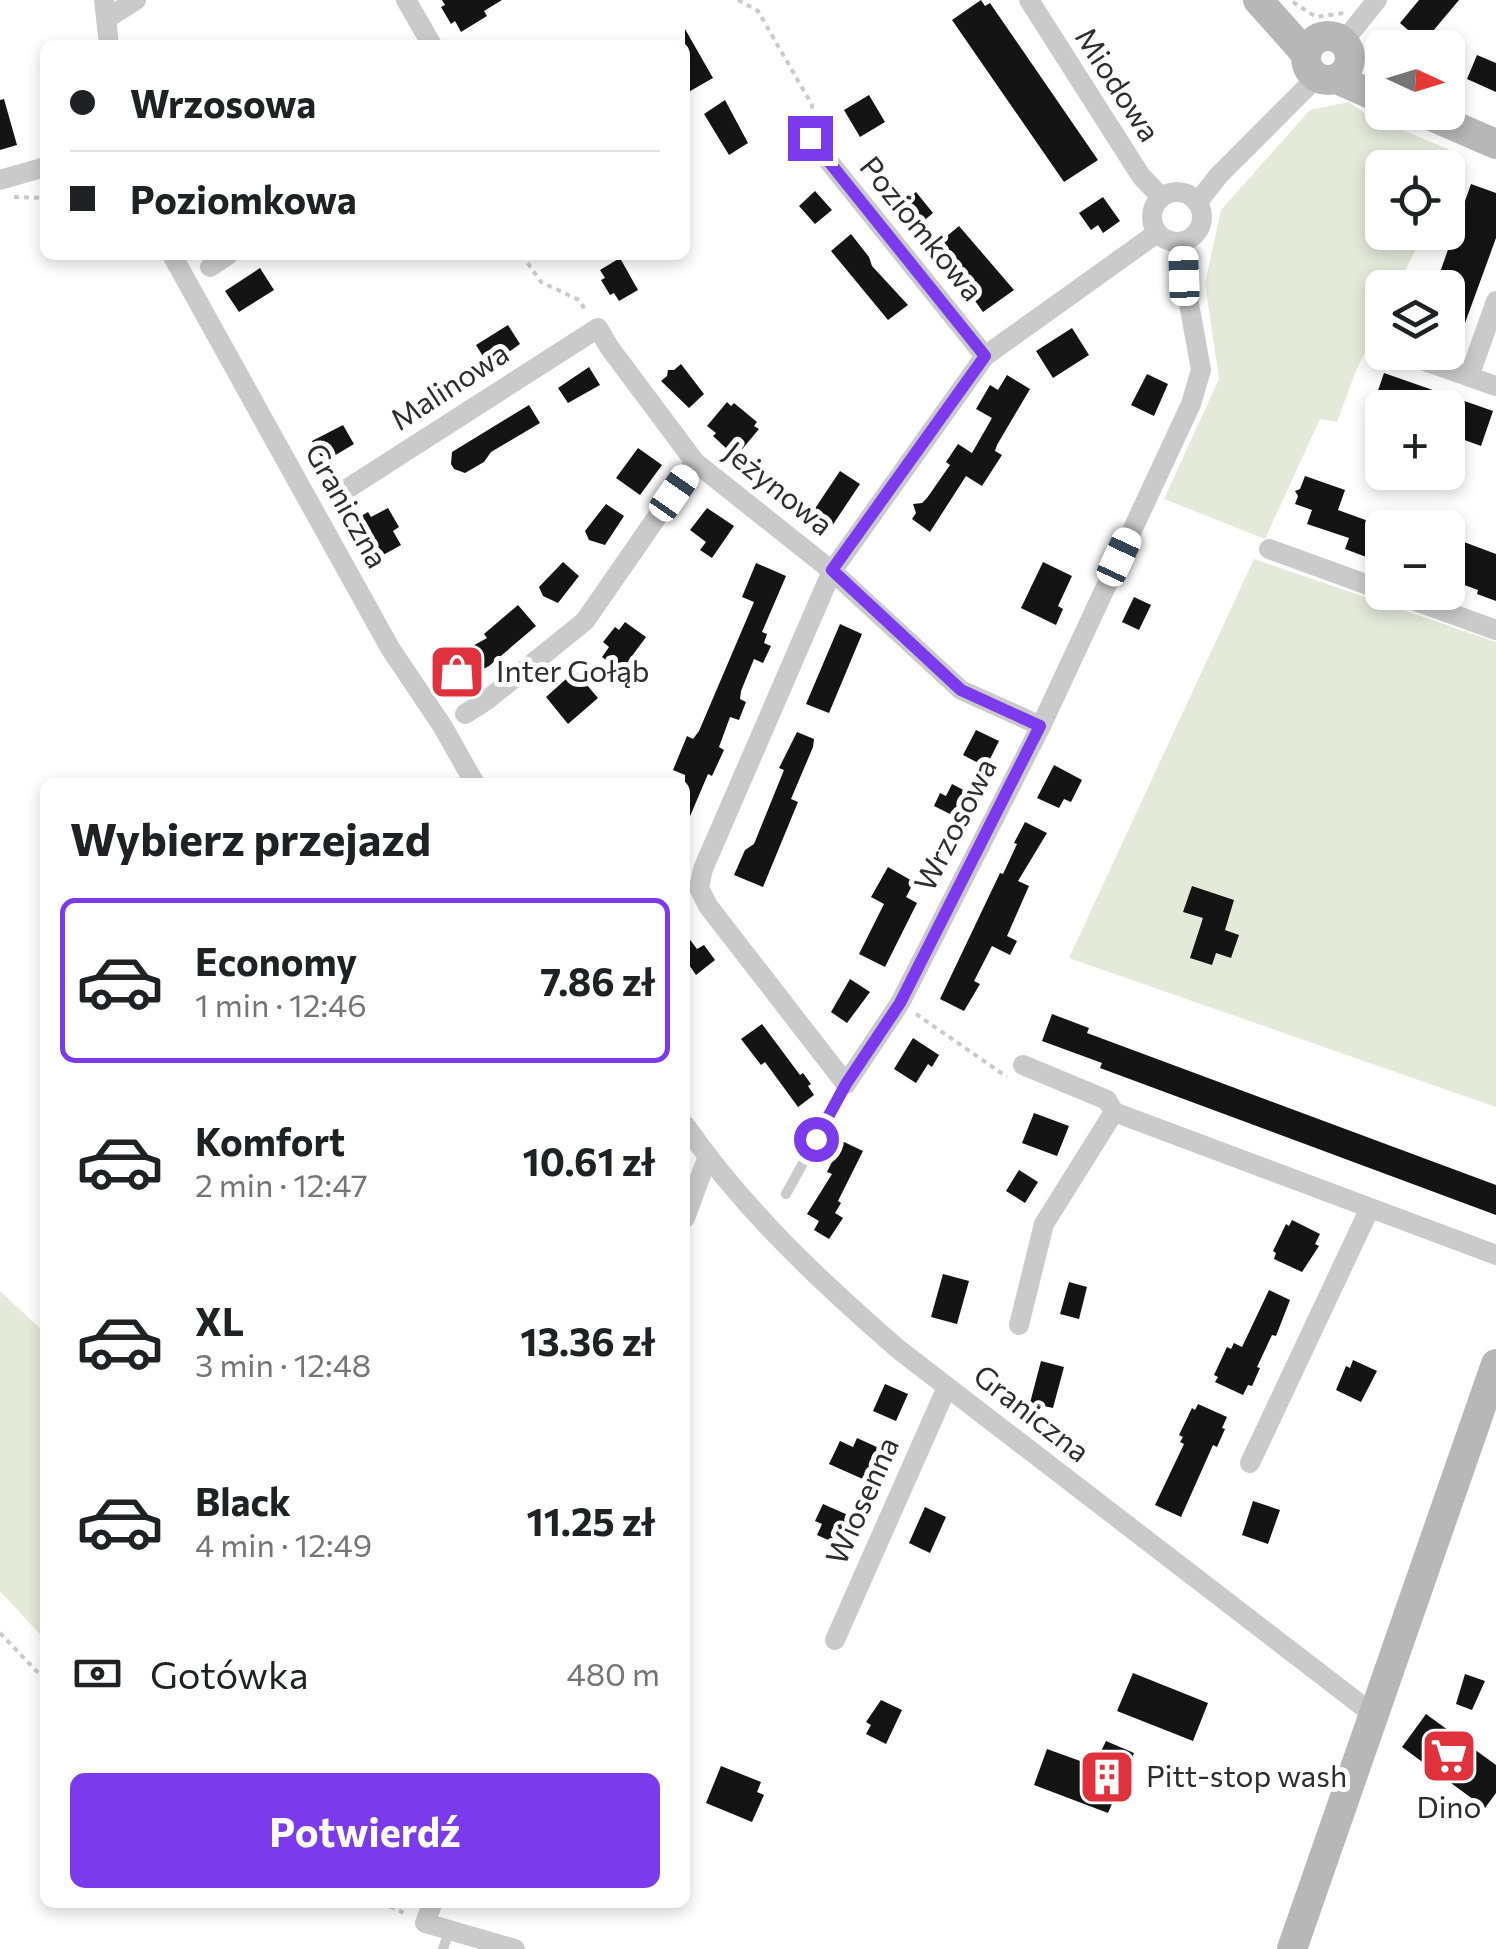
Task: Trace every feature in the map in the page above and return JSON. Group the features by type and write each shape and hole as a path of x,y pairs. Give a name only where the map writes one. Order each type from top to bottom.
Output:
{"street":[{"path":"108,40 105,9 136,0"},
{"path":"406,0 429,40"},
{"name":"Miodowa","path":"1028,0 1141,176 1162,198"},
{"path":"1258,0 1365,86"},
{"path":"1274,0 1329,58 1365,74"},
{"path":"1197,203 1377,0"},
{"path":"1464,130 1496,144"},
{"name":"Poziomkowa","path":"810,138 985,356"},
{"path":"0,180 40,169"},
{"path":"1176,192 1197,203 1202,218 1196,234 1182,242 1168,241 1156,233 1152,210 1162,198 1176,192"},
{"path":"846,1084 708,906 692,893 832,570 985,356 1156,233"},
{"name":"Wrzosowa","path":"846,1084 900,1003 1040,726 1190,404 1201,370 1184,276 1182,242"},
{"name":"Graniczna","path":"175,260 390,648 472,778"},
{"path":"1470,376 1496,301"},
{"name":"Jeżynowa","path":"598,328 608,347 696,462 832,570 961,690 1040,726"},
{"name":"Malinowa","path":"336,496 598,328"},
{"path":"1452,370 1496,386"},
{"path":"465,714 585,621 696,462"},
{"path":"1269,549 1365,584"},
{"path":"1441,610 1496,630"},
{"path":"1022,1065 1107,1100 1114,1112 1496,1255"},
{"path":"1019,1325 1044,1224 1114,1112"},
{"name":"Graniczna","path":"690,1132 752,1210 832,1292 946,1388 1374,1714"},
{"path":"690,1205 708,1156"},
{"path":"1250,1463 1369,1210"},
{"path":"1292,1949 1496,1364"},
{"name":"Wiosenna","path":"835,1640 946,1388"},
{"path":"429,1913 446,1940 515,1949"}],"lane":[{"name":"Wrzosowa","path":"786,1194 846,1084"}],"path":[{"path":"738,0 758,11 812,105 810,138"},
{"path":"0,202 16,196 40,198"},
{"path":"526,260 541,282 578,300 598,328"},
{"path":"0,1633 40,1675"}],"green space":[{"path":"1349,102 1365,114 1365,130 1403,130 1450,150 1365,150 1365,250 1416,250 1406,270 1365,270 1365,352 1337,422 1320,419 1265,539 1164,499 1219,379 1205,283 1221,210 1310,110"},
{"path":"1254,559 1365,597 1365,610 1403,610 1496,642 1496,1107 1069,958"},
{"path":"0,1291 40,1328 40,1635 0,1591"}],"building":[{"path":"442,0 502,0 484,11 487,16 461,32 455,21 451,24 441,7 445,5"},
{"path":"981,0 985,6 990,3 1098,160 1064,182 952,20"},
{"path":"1419,0 1459,0 1434,30 1408,30 1400,23"},
{"path":"685,29 713,78 690,91 690,40 685,40"},
{"path":"1477,55 1496,63 1496,92 1467,79"},
{"path":"869,95 885,122 860,137 844,110"},
{"path":"4,99 17,145 0,150 0,100"},
{"path":"725,100 748,143 729,155 704,114"},
{"path":"1471,184 1496,193 1496,238 1465,323 1465,270 1441,270 1448,250 1465,250 1465,201"},
{"path":"815,191 832,210 815,224 799,206"},
{"path":"916,192 933,213 914,229 897,207"},
{"path":"1103,197 1120,221 1103,233 1098,225 1091,230 1079,213"},
{"path":"959,226 1014,290 983,312 955,273 942,262 951,254 941,241"},
{"path":"851,234 872,266 908,305 888,320 831,251"},
{"path":"621,260 638,290 619,301 614,293 610,295 600,270"},
{"path":"260,268 274,290 239,312 225,291"},
{"path":"508,325 520,344 489,366 476,345"},
{"path":"1072,328 1089,355 1053,378 1036,351"},
{"path":"681,364 704,394 689,408 661,381 668,370"},
{"path":"589,367 600,385 568,403 558,388"},
{"path":"1384,373 1433,390 1378,390"},
{"path":"1147,374 1168,384 1154,416 1131,405"},
{"path":"1007,375 1030,389 997,445 995,451 1002,455 982,486 966,476 930,532 912,519 916,513 913,504 927,498 950,465 946,462 958,444 972,453 992,418 976,409 990,385 998,390"},
{"path":"1465,401 1493,411 1481,446 1465,440"},
{"path":"727,402 731,406 734,403 757,422 754,426 759,429 739,453 730,445 727,449 707,426"},
{"path":"529,405 540,423 491,452 484,462 465,473 454,469 452,452"},
{"path":"343,425 354,444 324,462 312,441"},
{"path":"638,448 662,465 640,495 616,478"},
{"path":"840,471 860,484 830,529 810,516"},
{"path":"1305,476 1345,490 1338,510 1365,520 1365,556 1345,549 1349,538 1307,524 1312,510 1295,504 1295,491 1300,489"},
{"path":"606,504 624,516 605,545 589,540 585,531"},
{"path":"388,508 399,527 393,531 401,545 376,559 354,520"},
{"path":"707,508 734,526 712,558 700,550 706,542 690,530"},
{"path":"1465,542 1496,554 1496,601 1477,594 1478,590 1465,585"},
{"path":"563,562 579,576 558,603 543,596 539,587"},
{"path":"1043,562 1072,576 1058,606 1063,609 1056,625 1021,608"},
{"path":"756,563 786,576 762,632 767,634 764,643 771,646 763,663 754,659 741,691 740,699 746,702 739,720 730,717 719,747 724,750 712,776 708,774 690,816 690,778 673,770 687,736 693,739 699,731 754,602 742,597"},
{"path":"1134,597 1151,605 1139,630 1122,622"},
{"path":"518,605 536,626 489,666 448,689 435,667 487,638 484,634"},
{"path":"625,622 646,637 621,671 602,657 609,647 603,642 615,627 619,630"},
{"path":"840,624 862,634 829,713 806,704"},
{"path":"575,671 598,698 568,724 546,697"},
{"path":"976,730 999,741 986,767 963,755"},
{"path":"797,732 814,739 813,747 791,799 798,802 763,887 734,875 745,850 754,844 784,770 779,768"},
{"path":"1054,765 1082,780 1071,802 1064,799 1059,808 1037,798"},
{"path":"952,784 973,795 960,819 934,806 940,793 946,796"},
{"path":"1025,822 1047,833 1018,881 1029,886 1007,936 1017,941 1010,955 992,946 974,981 980,984 964,1011 940,999"},
{"path":"888,867 914,882 906,897 917,903 885,967 859,954 884,904 871,897"},
{"path":"1192,886 1234,900 1225,930 1239,935 1231,958 1216,953 1212,965 1190,958 1203,918 1183,912"},
{"path":"690,940 697,949 704,945 715,960 696,975 690,966"},
{"path":"850,979 870,992 847,1023 831,1012"},
{"path":"1052,1014 1089,1028 1087,1033 1496,1185 1496,1215 1100,1068 1102,1063 1042,1041"},
{"path":"762,1024 811,1084 808,1086 814,1095 798,1107 765,1062 761,1065 741,1039"},
{"path":"913,1038 939,1055 916,1083 894,1069"},
{"path":"1034,1113 1069,1126 1057,1156 1022,1143"},
{"path":"842,1141 863,1151 838,1201 841,1203 835,1213 843,1218 829,1239 814,1230 819,1221 807,1214 832,1174 827,1172"},
{"path":"1019,1170 1038,1182 1025,1203 1006,1191"},
{"path":"1292,1220 1320,1234 1315,1244 1319,1246 1302,1272 1274,1259 1273,1251 1286,1224 1289,1226"},
{"path":"943,1274 969,1281 957,1324 931,1317"},
{"path":"1069,1282 1087,1287 1079,1319 1060,1314"},
{"path":"1269,1290 1290,1300 1276,1336 1272,1335 1257,1367 1260,1368 1252,1386 1248,1385 1243,1395 1215,1382 1218,1377 1214,1375 1227,1347 1231,1349 1234,1343 1242,1347"},
{"path":"1353,1360 1377,1371 1361,1402 1336,1390 1346,1366 1350,1368"},
{"path":"1041,1361 1064,1367 1053,1408 1030,1403"},
{"path":"885,1384 908,1394 896,1421 873,1411"},
{"path":"1198,1404 1227,1417 1217,1447 1213,1445 1181,1517 1155,1505 1184,1444 1179,1435 1192,1408 1195,1410"},
{"path":"857,1438 879,1448 872,1464 881,1468 874,1484 829,1464 840,1441 853,1447"},
{"path":"1253,1501 1280,1510 1268,1544 1242,1535"},
{"path":"823,1504 857,1519 844,1547 817,1535 822,1524 815,1521"},
{"path":"925,1507 946,1517 930,1553 909,1543"},
{"path":"1133,1673 1208,1703 1193,1741 1117,1711"},
{"path":"1465,1674 1485,1681 1472,1710 1456,1704"},
{"path":"881,1700 902,1710 886,1744 866,1734 871,1725 866,1722"},
{"name":"Dino","path":"1426,1714 1496,1765 1496,1793 1485,1808 1402,1747"},
{"path":"1106,1741 1134,1753 1108,1813 1034,1785 1047,1749 1094,1766"},
{"path":"721,1766 761,1782 757,1792 764,1795 752,1822 706,1803"}],"place":[{"name":"Inter Gołąb","path":"457,672"},
{"name":"Dino","path":"1449,1756"},
{"name":"Pitt-stop wash","path":"1107,1777"}],"route":[{"path":"810,138 985,356 832,570 961,690 1040,726 900,1003 846,1084 816,1139"}]}
